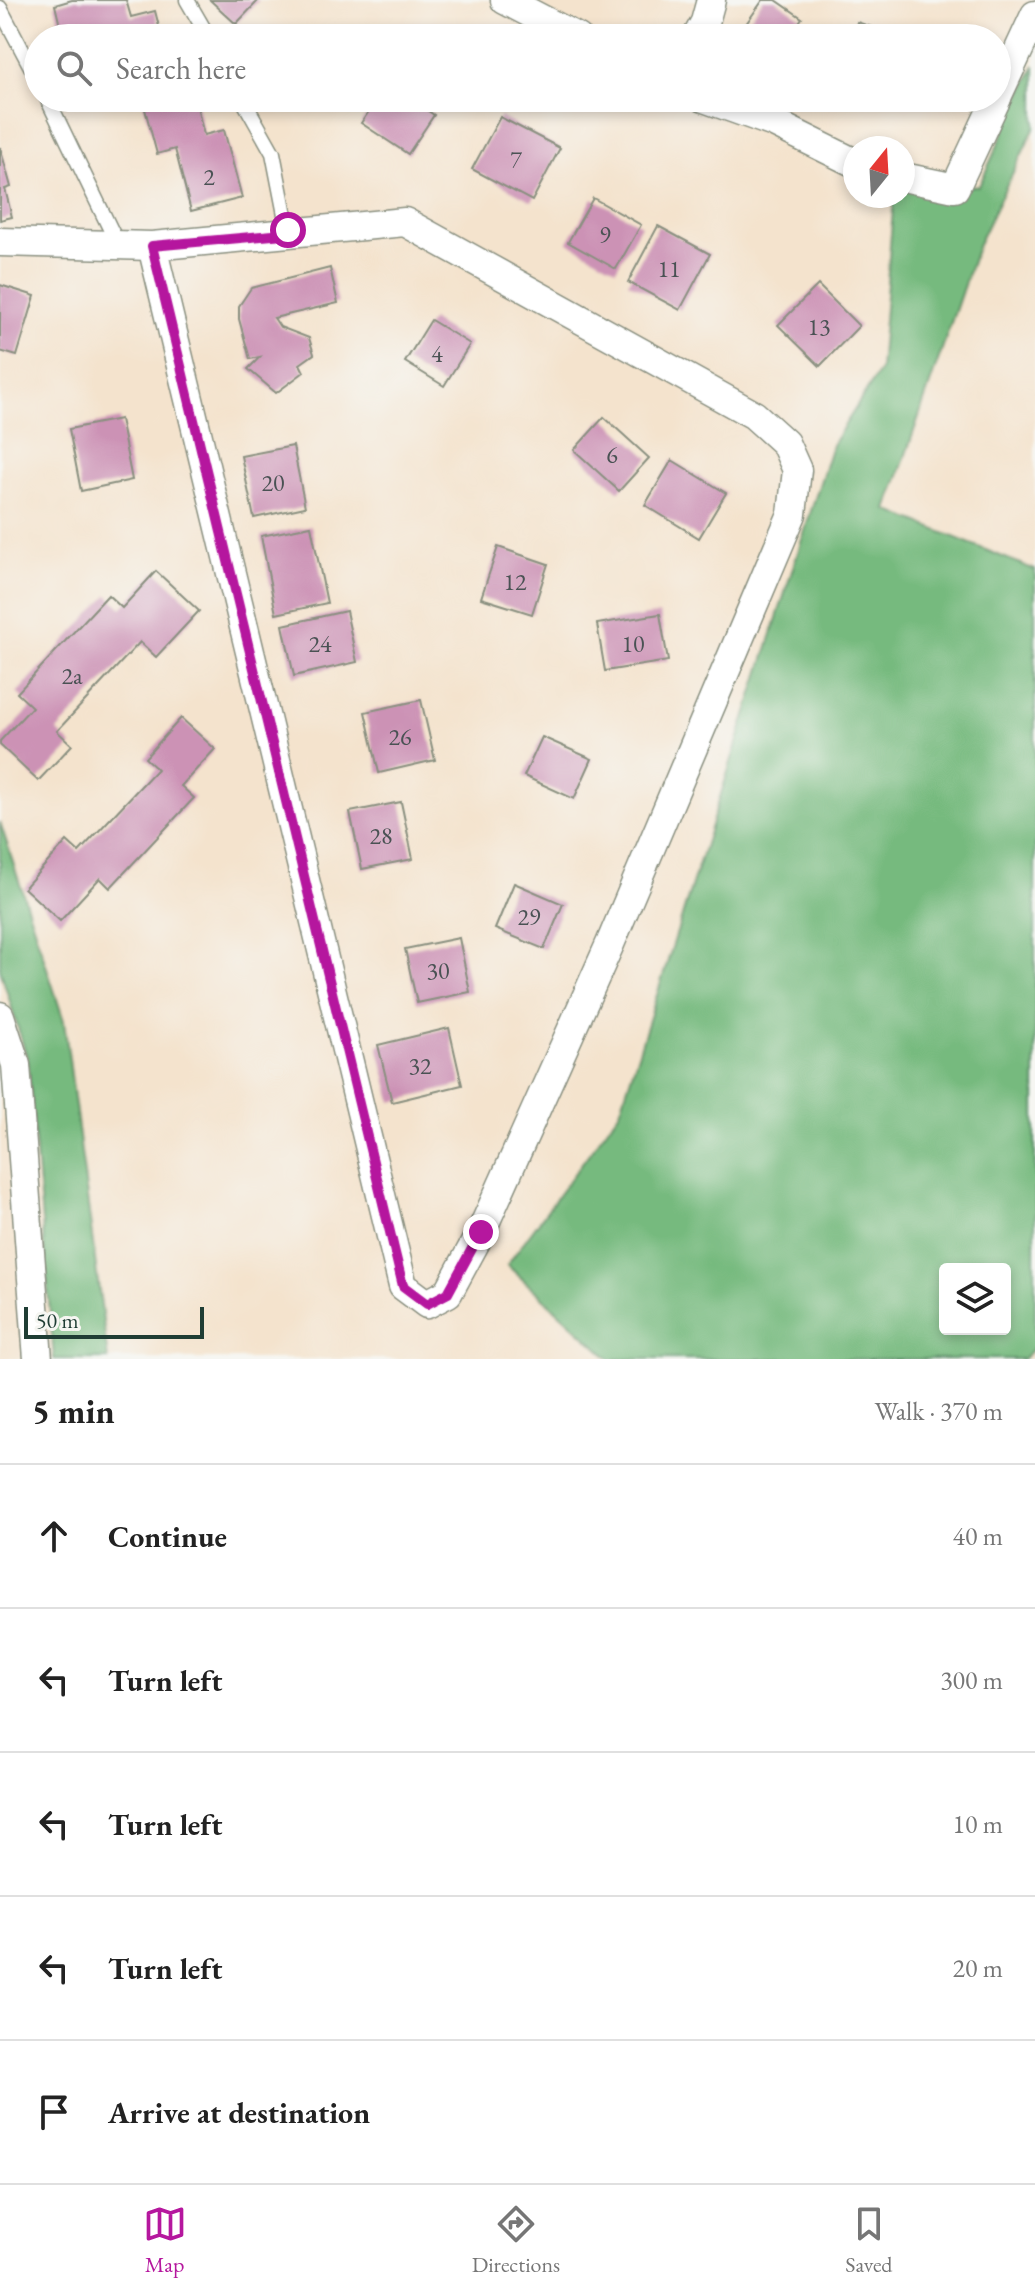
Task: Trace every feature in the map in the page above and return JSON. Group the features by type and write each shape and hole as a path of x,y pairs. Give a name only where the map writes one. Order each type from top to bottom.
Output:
{"street":[{"path":"505,0 551,24"},
{"path":"704,24 711,0"},
{"path":"1011,67 1035,15"},
{"path":"743,112 774,123 843,157"},
{"path":"915,180 955,188 990,112"},
{"path":"0,242 152,246 405,222 754,415 785,443 797,470 792,514 610,944 481,1232 448,1293 427,1304 403,1286 152,246"},
{"path":"0,1016 16,1065 38,1359"}],"lane":[{"path":"187,0 201,24"},
{"path":"0,8 24,53"},
{"path":"54,112 119,247"},
{"path":"250,112 273,153 288,230 284,234"}],"green space":[{"path":"1035,65 1035,127 978,244 887,510 1035,570 1035,1346 1023,1359 610,1359 507,1265 620,1111 832,445 880,370 893,208 915,208 915,184 979,186"},
{"path":"0,822 64,1021 108,1359 54,1359 28,1061 0,969"}],"building":[{"path":"72,0 126,0 131,17 155,11 158,24 60,24 55,5"},
{"path":"210,0 259,0 236,24"},
{"path":"763,0 776,0 802,18 798,24 746,24"},
{"path":"146,112 198,112 204,135 224,130 242,198 191,211 175,149 157,154"},
{"path":"368,112 430,112 434,115 408,154 361,123"},
{"path":"500,117 560,148 532,201 472,169"},
{"path":"0,147 11,187 5,189 12,217 0,220"},
{"path":"593,198 641,225 616,269 568,242"},
{"path":"658,226 710,254 680,310 628,282"},
{"path":"330,268 338,303 274,318 280,327 309,338 314,354 300,364 304,372 276,393 248,369 260,357 250,359 239,319 239,306 251,288"},
{"path":"0,285 35,296 17,356 0,351"},
{"path":"818,285 859,326 820,366 778,325"},
{"path":"431,320 470,344 444,386 405,362"},
{"path":"604,417 649,458 619,491 574,450"},
{"path":"120,419 132,480 81,491 69,429"},
{"path":"293,446 305,507 254,518 241,456"},
{"path":"672,460 726,493 699,538 645,505"},
{"path":"311,526 327,603 276,614 261,536"},
{"path":"498,547 548,564 532,614 481,598"},
{"path":"156,571 199,611 156,657 140,642 57,731 72,745 38,781 0,745 0,741 32,707 17,693 108,595 122,608"},
{"path":"346,611 357,662 294,676 283,625"},
{"path":"660,614 668,661 605,671 597,624"},
{"path":"421,700 435,760 379,773 365,712"},
{"path":"181,718 215,749 181,786 194,798 110,888 100,878 60,921 24,888 67,841 79,852 157,769 145,758"},
{"path":"542,737 592,759 574,799 524,776"},
{"path":"401,802 413,859 362,869 350,812"},
{"path":"514,883 563,904 544,949 495,929"},
{"path":"459,938 470,992 417,1003 405,949"},
{"path":"449,1028 462,1085 392,1102 378,1045"}],"route":[{"path":"288,230 284,234 152,246 403,1286 427,1304 448,1293 481,1232"}]}
